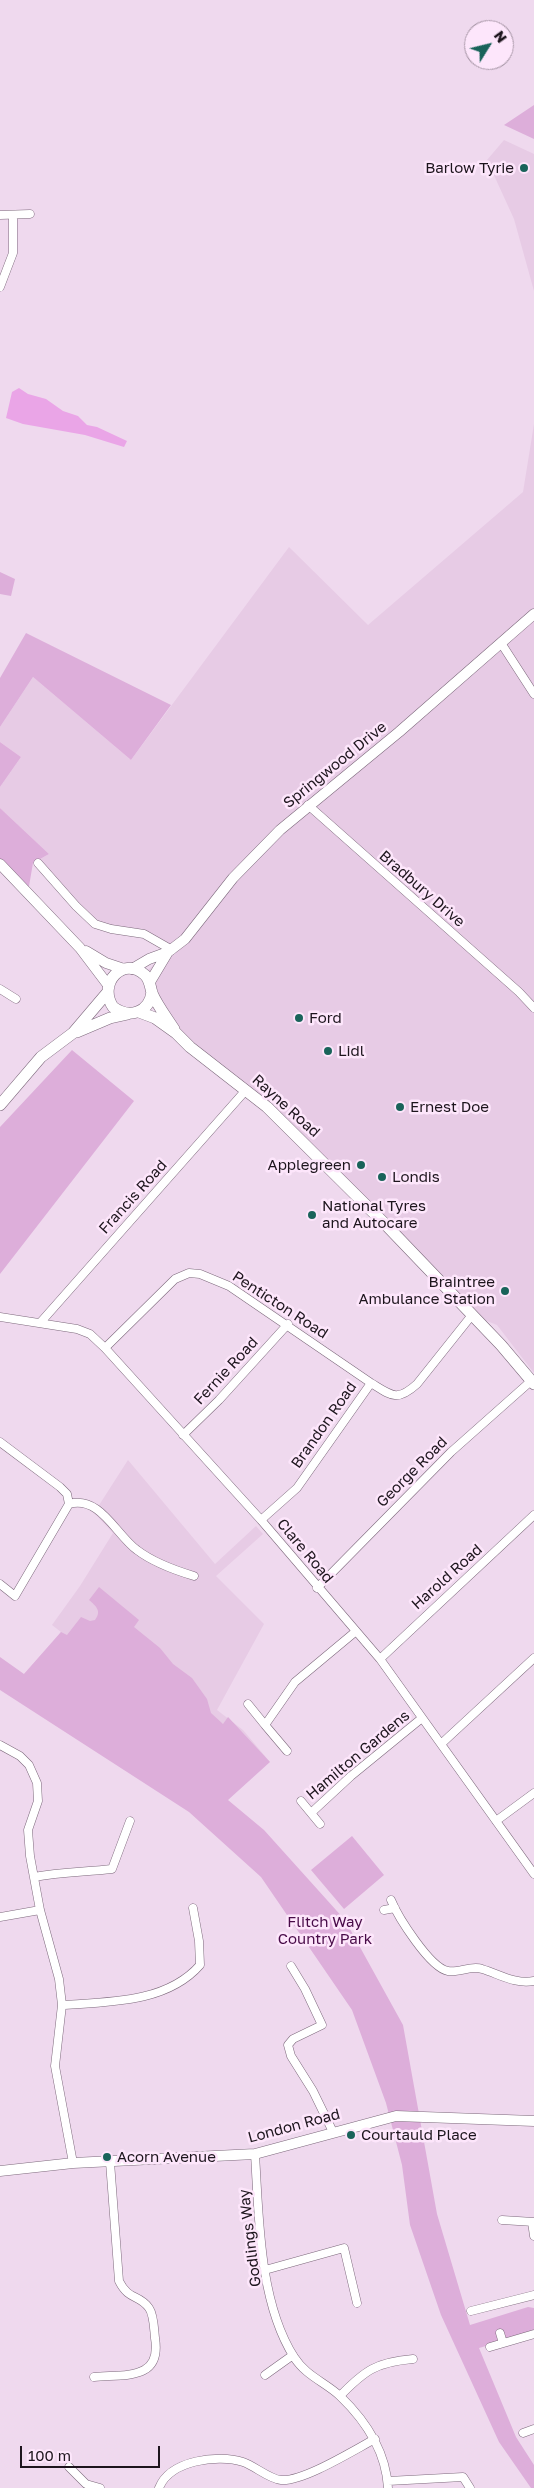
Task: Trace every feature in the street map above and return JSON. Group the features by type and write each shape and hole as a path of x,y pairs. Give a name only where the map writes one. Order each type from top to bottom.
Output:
{"main road":[{"name":"Rayne Road","path":"128,969 140,971 176,1033"},
{"path":"73,1033 107,989 117,972 128,969"},
{"path":"0,1105 41,1057 73,1033 110,1018 133,1013 148,1004 151,987"},
{"name":"Rayne Road","path":"107,989 113,1007 154,1018 176,1033 190,1047 246,1090 314,1151 472,1315 533,1382"}],"street":[{"path":"0,215 30,214"},
{"path":"0,287 13,253 13,215"},
{"name":"Springwood Drive","path":"128,969 170,951 185,939 233,878 266,843 308,805 392,738 534,614"},
{"path":"501,643 534,694"},
{"name":"Bradbury Drive","path":"308,805 519,992 534,1008"},
{"path":"38,863 76,906 95,924 111,929 144,934 170,951"},
{"name":"Rayne Road","path":"0,864 80,948 107,989"},
{"name":"Rayne Road","path":"80,948 106,963 128,969"},
{"name":"Springwood Drive","path":"151,987 170,951"},
{"path":"0,989 16,999"},
{"name":"Francis Road","path":"40,1323 246,1090"},
{"name":"Penticton Road","path":"105,1348 166,1287 189,1273 212,1278 229,1286 288,1324 371,1383"},
{"name":"Brandon Road","path":"262,1520 296,1488 371,1383 393,1396 400,1397 407,1393 418,1384 472,1315"},
{"name":"Clare Road","path":"0,1317 77,1329 90,1334 105,1348 262,1520 317,1588 380,1659 534,1874"},
{"name":"Fernie Road","path":"183,1435 219,1400 288,1324"},
{"name":"George Road","path":"317,1588 451,1452 533,1382"},
{"path":"0,1442 60,1487 67,1494 69,1504 15,1596 0,1584"},
{"path":"69,1504 82,1502 96,1508 135,1549 153,1560 194,1576"},
{"name":"Harold Road","path":"380,1659 534,1515"},
{"path":"265,1725 295,1682 356,1632"},
{"path":"441,1744 534,1658"},
{"path":"248,1704 287,1751"},
{"name":"Hamilton Gardens","path":"311,1813 351,1776 422,1718"},
{"path":"0,1745 20,1756 29,1766 37,1783 38,1801 28,1830 40,1910 59,1979 62,2005 55,2066 73,2164"},
{"path":"496,1820 534,1793"},
{"path":"301,1801 320,1824"},
{"path":"34,1877 64,1871 87,1872 112,1869 130,1821"},
{"path":"384,1910 393,1904 419,1945 440,1967 448,1971 480,1968 518,1981 534,1980"},
{"path":"62,2005 102,2003 137,1997 154,1993 191,1975 200,1965 199,1941 194,1908"},
{"path":"0,1917 40,1910"},
{"path":"291,1966 305,1989 322,2026 293,2039 288,2045 291,2056 313,2091 333,2132"},
{"name":"London Road","path":"0,2171 73,2164 255,2154 383,2118 424,2116 534,2121"},
{"name":"Godlings Way","path":"255,2154 264,2270 282,2331 293,2355 304,2371 340,2396 375,2439 386,2467 388,2485"},
{"path":"94,2377 141,2373 151,2366 155,2359 156,2345 151,2310 145,2302 125,2292 119,2281 110,2162"},
{"path":"502,2220 533,2222 534,2236"},
{"path":"264,2270 344,2248 357,2303"},
{"path":"471,2311 534,2295"},
{"path":"500,2333 503,2343"},
{"path":"490,2347 534,2334"},
{"path":"265,2375 293,2355"},
{"path":"340,2396 362,2374 374,2367 390,2361 413,2359"},
{"path":"523,2433 534,2429"},
{"path":"159,2488 162,2481 173,2469 216,2460 233,2459 246,2463 280,2484 302,2476 375,2439"},
{"path":"69,2467 86,2484 100,2488"},
{"path":"388,2485 463,2477 470,2488"}],"shaded area":[{"path":"504,140 534,154 534,291 514,219 487,160"},
{"path":"19,388 28,394 46,399 63,411 78,416 87,425 97,427 127,441 124,447 85,435 23,424 6,418 12,392"},
{"path":"534,424 534,1373 497,1325 472,1315 314,1151 190,1047 143,974 171,950 144,934 95,924 52,878 33,863 49,854 0,808 0,787 21,757 0,742 0,727 33,677 131,760 289,547 368,625 523,492"},
{"path":"128,1460 215,1564 256,1526 263,1534 216,1576 264,1624 217,1710 243,1730 270,1762 24,1674 61,1632 52,1625 80,1586 113,1533 94,1513"}],"green space":[{"path":"534,105 534,139 504,125"},
{"path":"0,572 15,579 11,596 0,594"},
{"path":"26,633 171,705 131,760 33,677 0,727 0,678"},
{"path":"0,742 21,757 0,787"},
{"path":"0,808 49,854 33,863 28,892 0,867"},
{"path":"72,1050 134,1101 0,1274 0,1127"},
{"name":"Flitch Way Country Park","path":"99,1587 139,1620 134,1627 160,1648 173,1664 192,1678 207,1699 211,1713 223,1724 228,1717 270,1762 228,1800 264,1830 345,1920 403,2025 437,2214 470,2325 528,2307 534,2308 534,2329 531,2333 479,2348 516,2437 534,2465 534,2488 531,2488 499,2442 441,2315 410,2225 402,2165 386,2103 352,2010 261,1877 189,1812 0,1690 0,1657 24,1674 61,1632 67,1635 81,1617 90,1621 95,1620 98,1611 89,1600"},
{"path":"352,1836 384,1875 344,1909 311,1870"}],"place":[{"name":"Barlow Tyrie","path":"524,168"},
{"name":"Ford","path":"299,1018"},
{"name":"Lidl","path":"328,1051"},
{"name":"Ernest Doe","path":"400,1107"},
{"name":"Applegreen","path":"361,1165"},
{"name":"Londis","path":"382,1177"},
{"name":"National Tyres and Autocare","path":"312,1215"},
{"name":"Braintree Ambulance Station","path":"505,1291"},
{"name":"Courtauld Place","path":"351,2135"},
{"name":"Acorn Avenue","path":"107,2157"}]}
